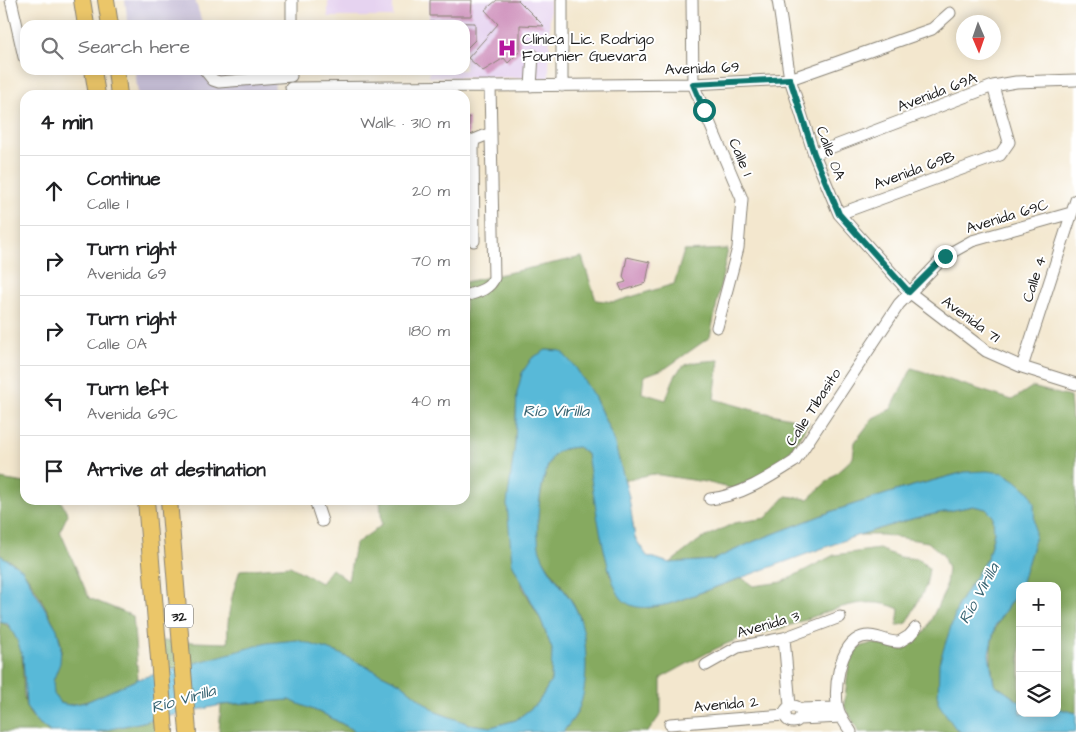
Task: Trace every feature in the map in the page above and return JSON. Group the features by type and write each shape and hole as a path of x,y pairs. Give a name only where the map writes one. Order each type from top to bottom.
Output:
{"highway":[{"path":"82,0 85,20"},
{"path":"106,0 109,20"},
{"path":"94,75 96,90"},
{"path":"117,75 118,90"},
{"name":"32","path":"146,505 166,732"},
{"name":"32","path":"169,505 188,732"}],"street":[{"path":"11,0 20,40"},
{"path":"292,0 292,20"},
{"path":"562,0 562,86"},
{"name":"Calle 1","path":"692,0 693,84 742,200 738,248 718,327"},
{"name":"Calle 0A","path":"778,0 790,79 814,154 839,214 909,292"},
{"name":"Avenida 69","path":"357,90 490,86 693,84 790,79 932,29 950,14"},
{"path":"531,86 533,55"},
{"path":"210,75 213,80 220,82 275,75"},
{"path":"290,90 291,75"},
{"name":"Avenida 69A","path":"814,154 993,86 1016,82 1076,80"},
{"path":"470,294 484,290 491,285 494,278 490,86"},
{"name":"Avenida 69B","path":"839,214 1000,155 1009,142 993,86"},
{"path":"474,241 474,140 491,133"},
{"name":"Calle 4","path":"1022,367 1076,200"},
{"name":"Avenida 69C","path":"909,292 945,256 972,241 1071,213"},
{"name":"Avenida 71","path":"909,292 986,351 1022,367 1076,384"},
{"name":"Calle Tibasito","path":"710,499 728,498 774,475 795,461 884,324 909,292"},
{"path":"317,505 322,521"},
{"name":"Avenida 3","path":"706,665 738,647 784,638 840,617"},
{"path":"851,732 840,712 837,678 846,653 853,642 860,638 870,636 899,642 909,636 916,628"},
{"path":"784,638 794,717"},
{"name":"Avenida 2","path":"670,724 794,717 840,712"}],"shaded area":[{"path":"125,0 195,0 201,20 127,20"},
{"path":"328,0 393,0 393,17 328,17"},
{"name":"Clínica Lic. Rodrigo Fournier Guevara","path":"429,0 550,0 549,78 429,77 429,75 470,75 470,20 429,20"},
{"path":"136,75 274,75 275,90 137,90"}],"green space":[{"path":"728,249 710,337 666,368 644,376 642,393 666,400 674,378 683,366 697,362 719,360 714,399 753,410 809,422 781,465 734,489 705,482 653,474 624,480 613,438 595,398 517,393 515,444 522,586 541,620 552,649 551,681 538,703 516,720 491,727 469,724 436,712 400,683 336,652 161,673 159,641 228,643 230,606 240,570 290,566 321,583 332,569 348,581 355,544 382,525 380,505 470,505 470,281 582,257 596,300 614,302 674,284 684,251"},
{"path":"912,368 1012,400 1032,387 1070,397 1072,419 1076,421 1076,713 1061,709 1061,582 1021,582 1035,539 965,472 902,489 833,511 755,541 713,560 670,563 698,541 734,523 766,518 786,496 808,499 853,458 855,442 873,418 891,409"},
{"path":"578,447 587,454 610,576 648,608 669,604 742,578 753,586 782,582 834,555 879,549 899,557 919,559 929,569 926,586 907,623 897,626 899,609 885,604 856,604 785,627 742,638 698,658 661,678 661,714 648,732 563,732 578,710 582,692 581,624 572,600 541,555 537,534 539,504 549,463 559,451"},
{"path":"0,479 20,482 20,505 63,505 68,514 60,531 89,598 133,616 138,679 86,701 75,704 59,702 54,697 53,683 60,659 61,644 51,617 27,576 12,562 0,555"},
{"path":"973,506 986,509 993,516 994,533 988,556 958,605 956,729 961,732 859,732 844,706 849,663 857,648 872,643 904,650 925,632 945,591 948,569 943,555 928,542 883,535 859,535 915,518"},
{"path":"1016,593 1016,699 994,684 991,653 992,642 998,622"},
{"path":"0,622 10,628 17,636 21,647 26,706 36,721 50,732 0,732"},
{"path":"290,700 326,715 357,732 219,732 221,705"},
{"path":"155,719 156,732 97,732"}],"water":[{"name":"Río Virilla","path":"546,350 561,351 576,368 595,398 613,438 629,497 635,538 647,556 670,563 713,560 755,541 833,511 902,489 965,472 987,471 1003,473 1015,480 1029,492 1034,503 1035,539 1022,582 1016,582 1016,594 995,626 989,654 994,684 1016,699 1016,717 1061,717 1061,709 1076,713 1076,732 961,732 956,729 938,703 939,663 958,605 988,556 994,533 993,516 986,509 973,506 915,518 859,535 669,604 644,608 627,603 616,589 610,573 600,531 587,454 578,447 559,451 549,463 542,487 538,516 540,551 543,559 571,600 579,616 586,650 586,677 582,701 575,716 563,732 357,732 326,715 289,700 221,705 97,732 50,732 35,720 26,706 23,658 17,640 8,624 0,622 0,555 22,569 57,629 61,646 60,663 53,681 54,694 60,703 69,705 86,702 138,679 267,643 297,640 336,652 400,683 436,712 469,724 491,727 516,720 538,703 551,681 552,649 541,620 512,563 507,504 515,444 517,393 522,373 532,358"}],"building":[{"path":"430,0 472,0 471,16 430,16"},
{"path":"497,0 518,0 544,26 520,25 520,51 508,63 504,58 483,71 470,60 470,56 498,24 485,10"},
{"path":"470,23 475,23 475,40 470,45"},
{"path":"627,257 650,262 646,283 622,291 619,284 626,282 623,277"}],"place":[{"name":"Clínica Lic. Rodrigo Fournier Guevara","path":"507,48"}],"route":[{"path":"704,110 693,84 790,79 814,154 839,214 909,292 945,256"}]}
